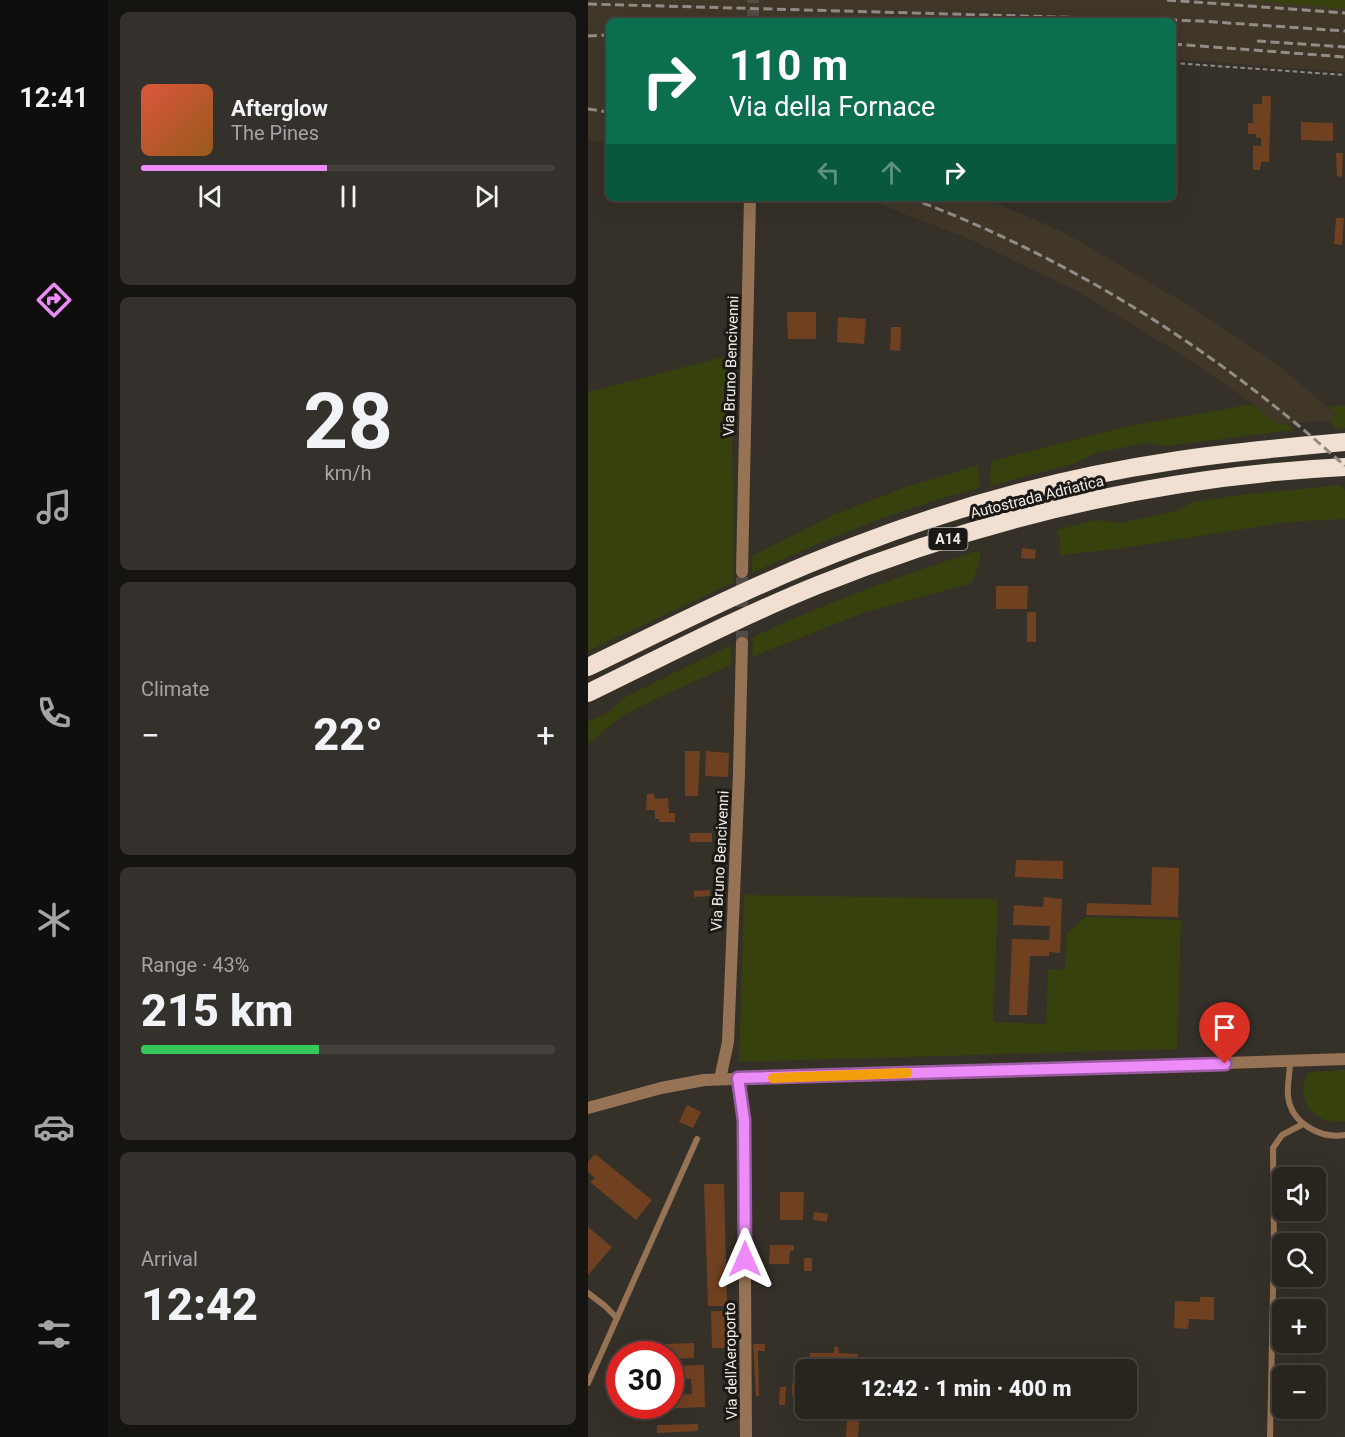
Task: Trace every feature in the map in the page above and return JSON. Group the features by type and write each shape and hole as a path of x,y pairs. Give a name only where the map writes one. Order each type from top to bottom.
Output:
{"highway":[{"name":"Autostrada Adriatica","path":"588,667 809,563 954,512 1023,492 1124,470 1199,457 1345,442"},
{"name":"Autostrada Adriatica","path":"588,693 815,586 898,555 978,530 1079,503 1177,484 1263,472 1338,467"}],"street":[{"name":"Via Bruno Bencivenni","path":"742,572 750,201"},
{"name":"Via Bruno Bencivenni","path":"720,1079 728,1042 742,643"},
{"path":"588,1108 680,1084 720,1079 1345,1059"},
{"name":"Via dell'Aeroporto","path":"738,1078 744,1120 746,1437"}],"lane":[{"path":"1290,1062 1288,1095 1295,1114 1303,1124 1323,1135 1345,1135"},
{"path":"1270,1437 1274,1243 1273,1148 1282,1135 1303,1124"},
{"path":"588,1383 697,1139"},
{"path":"588,1293 617,1318"}],"path":[{"path":"1176,63 1345,75"}],"shaded area":[{"path":"588,0 1345,0 1345,72 1176,59 1176,18 606,18 606,143 588,140"},
{"path":"871,201 992,201 1063,232 1183,302 1278,365 1335,414 1330,421 1276,424 1253,404 1187,358 1079,292 965,237"}],"green space":[{"path":"1253,0 1345,0 1345,9"},
{"path":"731,355 734,582 588,651 588,392"},
{"path":"1253,404 1276,424 1287,423 1294,430 1167,446 1146,443 1096,453 1073,464 990,486 991,461 1125,427"},
{"path":"1328,406 1345,406 1345,428 1336,429 1330,421 1335,414"},
{"path":"978,465 980,488 864,525 752,573 752,556 833,515 909,486"},
{"path":"1339,485 1345,490 1345,519 1287,522 1117,549 1059,555 1060,541 1057,530 1095,520 1120,523 1176,511 1193,502"},
{"path":"980,550 980,560 972,583 863,613 752,657 753,637 865,590"},
{"path":"731,645 731,665 623,715 588,744 588,722 607,713 627,696"},
{"path":"744,895 998,899 993,1022 1046,1024 1048,969 1065,970 1066,934 1085,917 1181,920 1177,1049 739,1062"},
{"path":"1345,1070 1345,1121 1324,1119 1316,1115 1309,1109 1303,1092 1304,1082 1309,1072"}],"building":[{"path":"1262,96 1271,96 1269,162 1261,162 1260,170 1253,170 1253,146 1261,146 1261,138 1256,138 1256,134 1248,134 1248,123 1253,123 1253,104 1262,104"},
{"path":"1301,122 1333,123 1333,141 1301,140"},
{"path":"1336,153 1343,153 1342,177 1337,176"},
{"path":"1336,218 1344,218 1342,245 1334,244"},
{"path":"787,312 816,312 816,339 788,339"},
{"path":"838,317 866,319 864,344 837,342"},
{"path":"891,327 901,327 900,351 890,350"},
{"path":"1022,548 1036,550 1035,559 1021,558"},
{"path":"996,586 1028,586 1027,609 996,609"},
{"path":"1027,612 1036,612 1036,642 1027,642"},
{"path":"685,751 700,751 698,796 685,796"},
{"path":"706,751 729,753 728,777 705,776"},
{"path":"647,794 654,794 655,799 668,798 669,813 675,813 675,822 659,822 659,819 655,819 655,810 646,810"},
{"path":"690,833 712,833 712,842 690,842"},
{"path":"1016,860 1063,861 1063,879 1015,877"},
{"path":"1152,867 1179,868 1178,917 1086,915 1087,903 1151,905"},
{"path":"710,890 710,896 694,897 694,891"},
{"path":"1044,897 1062,899 1060,953 1049,952 1049,956 1030,956 1027,1015 1009,1015 1012,939 1049,940 1050,926 1013,925 1014,905 1043,907"},
{"path":"687,1105 701,1112 693,1128 679,1122"},
{"path":"595,1154 652,1200 636,1220 590,1182 595,1178 588,1172 588,1162"},
{"path":"704,1184 724,1184 727,1306 708,1306"},
{"path":"780,1192 804,1192 803,1220 780,1220"},
{"path":"814,1212 828,1214 827,1222 813,1220"},
{"path":"588,1227 612,1247 588,1275"},
{"path":"770,1245 794,1245 794,1251 790,1251 789,1264 769,1264"},
{"path":"804,1258 812,1258 812,1271 804,1271"},
{"path":"1200,1297 1214,1297 1214,1320 1189,1319 1188,1329 1174,1328 1175,1301 1200,1302"},
{"path":"711,1311 725,1311 726,1348 712,1348"},
{"path":"684,1343 694,1343 694,1358 684,1358"},
{"path":"753,1344 765,1344 765,1351 758,1351 759,1396 756,1396"},
{"path":"834,1347 838,1347 839,1353 858,1354 858,1359 810,1359 810,1353 834,1353"},
{"path":"704,1365 705,1407 684,1408 684,1394 692,1394 691,1379 684,1379 684,1366"},
{"path":"792,1383 795,1383 795,1397 792,1396"},
{"path":"780,1387 786,1387 785,1405 779,1405"},
{"path":"847,1419 859,1420 858,1437 846,1437"},
{"path":"698,1424 698,1431 657,1433 657,1425"}],"tunnel":[{"path":"753,0 753,18"},
{"path":"742,572 742,643"}],"railway":[{"path":"1167,0 1345,13"},
{"path":"588,4 1092,18"},
{"path":"1176,20 1345,31"},
{"path":"588,36 606,35"},
{"path":"1257,41 1345,47"},
{"path":"1176,44 1345,57"},
{"path":"588,109 606,112"},
{"path":"918,201 1028,249 1140,311 1194,346 1246,384 1345,466"}],"slow traffic":[{"path":"773,1078 907,1073"}],"route":[{"path":"745,1259 744,1120 738,1078 1225,1064"}]}
